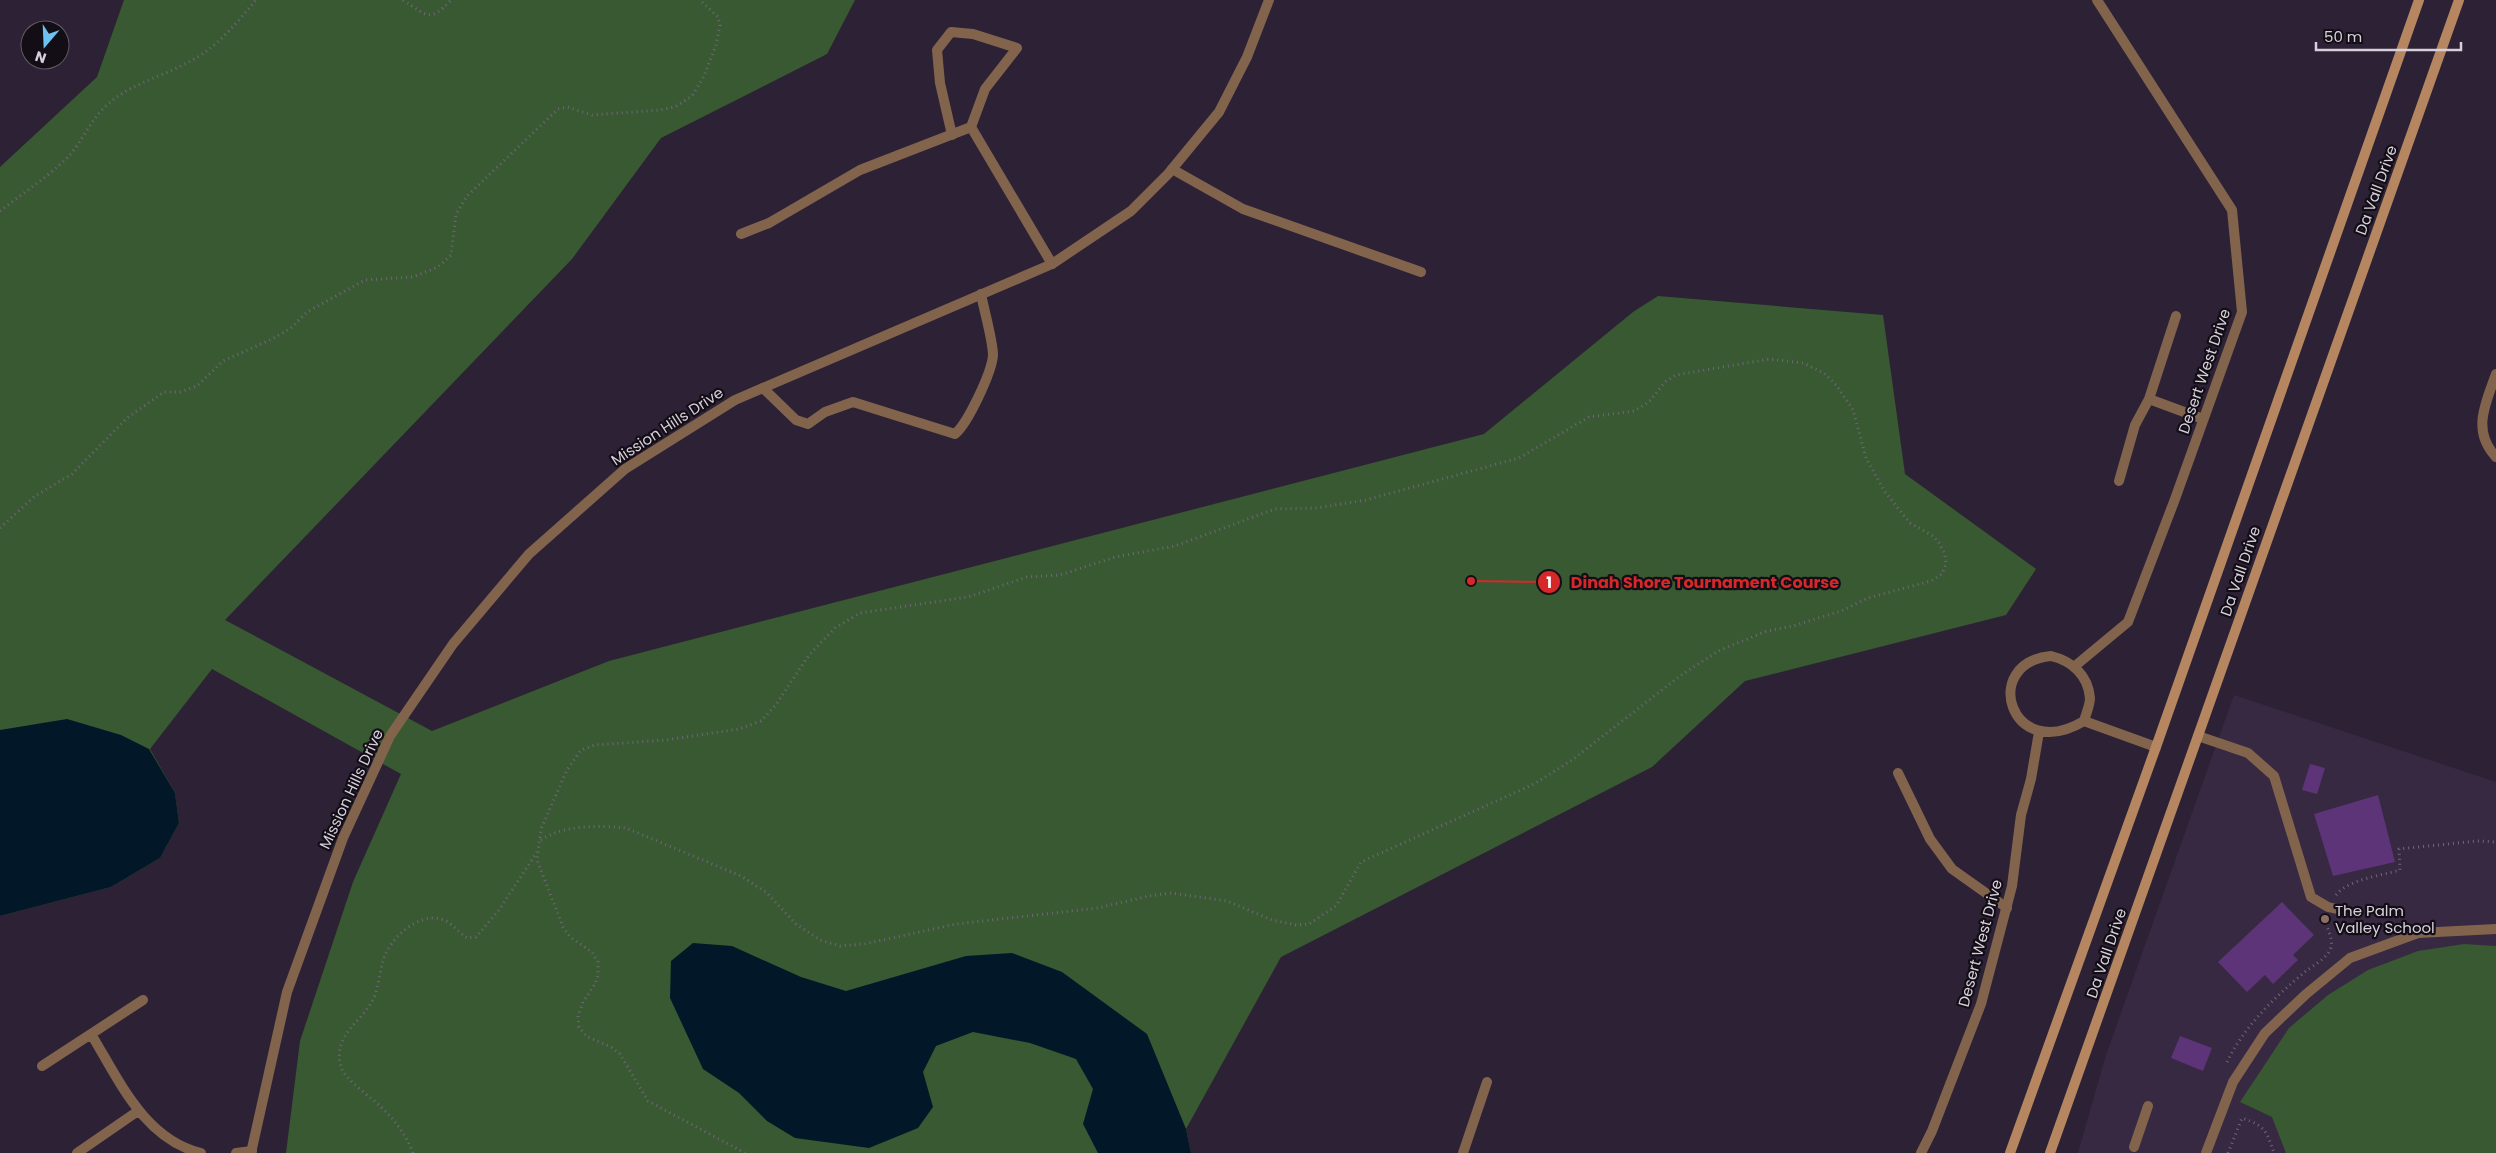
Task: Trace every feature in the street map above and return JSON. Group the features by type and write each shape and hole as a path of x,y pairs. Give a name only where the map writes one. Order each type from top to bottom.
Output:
{"main road":[{"name":"Da Vall Drive","path":"2010,1153 2156,747 2419,0"},
{"name":"Da Vall Drive","path":"2050,1153 2459,0"}],"street":[{"name":"Mission Hills Drive","path":"252,1152 287,992 343,838 390,736 452,644 529,554 625,469 735,400 1052,264 1131,211 1172,169 1219,112 1247,58 1269,0"},
{"name":"Desert West Drive","path":"2075,666 2128,622 2242,312 2232,210 2097,0"},
{"path":"741,234 769,222 860,170 952,135 971,127 985,89 1017,48 973,34 951,32 937,50 940,83 952,135"},
{"path":"971,127 1052,264"},
{"path":"1172,169 1243,209 1421,272"},
{"path":"763,388 796,420 808,424 825,412 853,402 955,434 962,428 974,408 993,355 981,294"},
{"path":"2119,481 2135,425 2149,399 2176,316"},
{"path":"2496,374 2482,414 2483,437 2496,457"},
{"path":"2149,399 2203,419"},
{"path":"2084,721 2090,699 2083,676 2075,666 2064,659 2051,656 2039,657 2027,662 2018,671 2012,682 2010,695 2012,707 2018,718 2028,727 2039,732 2052,733 2084,721 2156,747"},
{"name":"Desert West Drive","path":"1920,1153 1932,1131 1981,1004 2012,886 2021,815 2031,779 2039,732"},
{"path":"2198,736 2248,753 2274,776 2311,897 2328,907 2341,910"},
{"path":"1898,773 1930,838 1952,869 2006,908"},
{"path":"2206,1153 2233,1082 2265,1032 2305,995 2350,958 2418,933 2496,929"},
{"path":"42,1066 143,1000"},
{"path":"91,1034 138,1111 155,1129 171,1141 187,1150 201,1153"},
{"path":"1463,1153 1487,1082"},
{"path":"2134,1146 2148,1106"},
{"path":"77,1153 138,1111"},
{"path":"236,1153 252,1152"}],"path":[{"path":"0,211 47,176 70,154 89,124 109,103 136,86 196,58 234,26 256,0"},
{"path":"403,0 424,14 432,16 438,14 451,0"},
{"path":"0,528 35,496 72,474 127,418 164,392 180,392 197,386 223,361 272,339 291,328 306,312 365,280 413,277 438,267 451,255 456,214 467,196 558,109 567,107 592,115 660,110 675,107 692,96 704,76 716,45 720,25 718,17 700,0"},
{"path":"541,840 552,833 571,830 608,826 626,828 742,876 767,892 796,924 820,940 840,946 864,944 956,924 1098,908 1171,893 1227,901 1272,920 1296,925 1309,924 1336,906 1361,862 1534,784 1572,760 1680,676 1718,651 1767,631 1793,626 1841,611 1868,598 1931,581 1942,574 1946,564 1945,554 1933,536 1910,523 1885,492 1866,458 1853,410 1837,386 1824,373 1803,363 1770,359 1676,375 1666,382 1649,402 1634,410 1589,417 1572,425 1543,445 1519,458 1366,500 1317,508 1275,509 1175,546 1115,557 1060,575 1027,577 968,597 860,613 835,628 809,655 775,706 761,721 739,729 666,740 595,745 581,750 566,770 542,829 537,860 563,927 570,937 592,952 598,962 598,975 595,984 583,1002 578,1016 579,1027 586,1036 611,1047 620,1054 648,1101 745,1153"},
{"path":"2224,1069 2240,1038 2256,1018 2285,988 2326,955 2331,948 2326,914 2328,907 2340,890 2352,884 2400,870 2399,849 2478,841 2496,842"},
{"path":"413,1153 407,1137 397,1125 342,1070 338,1054 344,1035 374,996 387,951 402,932 417,922 433,918 446,921 467,938 476,937 499,910 538,851"},
{"path":"2228,1153 2242,1118 2259,1124 2266,1130 2274,1153"}],"shaded area":[{"name":"The Palm Valley School","path":"2234,695 2496,782 2496,1153 2078,1153 2106,1055"}],"green space":[{"path":"124,0 855,0 827,54 661,138 572,259 225,620 432,731 609,661 1484,434 1633,312 1658,296 1883,315 1905,474 2036,569 2006,615 1745,681 1652,767 1281,957 1186,1129 1191,1153 286,1153 300,1041 353,882 401,774 212,669 150,749 175,793 179,823 160,858 111,887 0,916 0,167 97,77"},
{"path":"2464,944 2496,946 2496,1153 2286,1153 2272,1117 2240,1102 2289,1028 2328,995 2368,970 2418,951"}],"water":[{"path":"67,719 121,735 149,749 175,793 179,823 160,858 111,887 0,916 0,730"},
{"path":"693,943 732,946 801,977 846,991 966,956 1012,953 1062,972 1147,1034 1186,1129 1191,1153 1098,1153 1083,1124 1093,1089 1076,1059 1030,1043 973,1032 936,1046 923,1072 933,1107 918,1128 869,1148 795,1138 767,1121 739,1093 703,1069 670,998 671,961"}],"building":[{"path":"2310,764 2325,768 2317,794 2302,790"},
{"path":"2378,795 2395,862 2333,876 2314,814"},
{"path":"2282,902 2314,935 2293,955 2298,960 2273,984 2265,975 2247,992 2218,962"},
{"path":"2180,1036 2212,1048 2203,1071 2171,1058"}],"place":[{"name":"Dinah Shore Tournament Course","path":"1471,581"},
{"name":"The Palm Valley School","path":"2325,919"}]}
